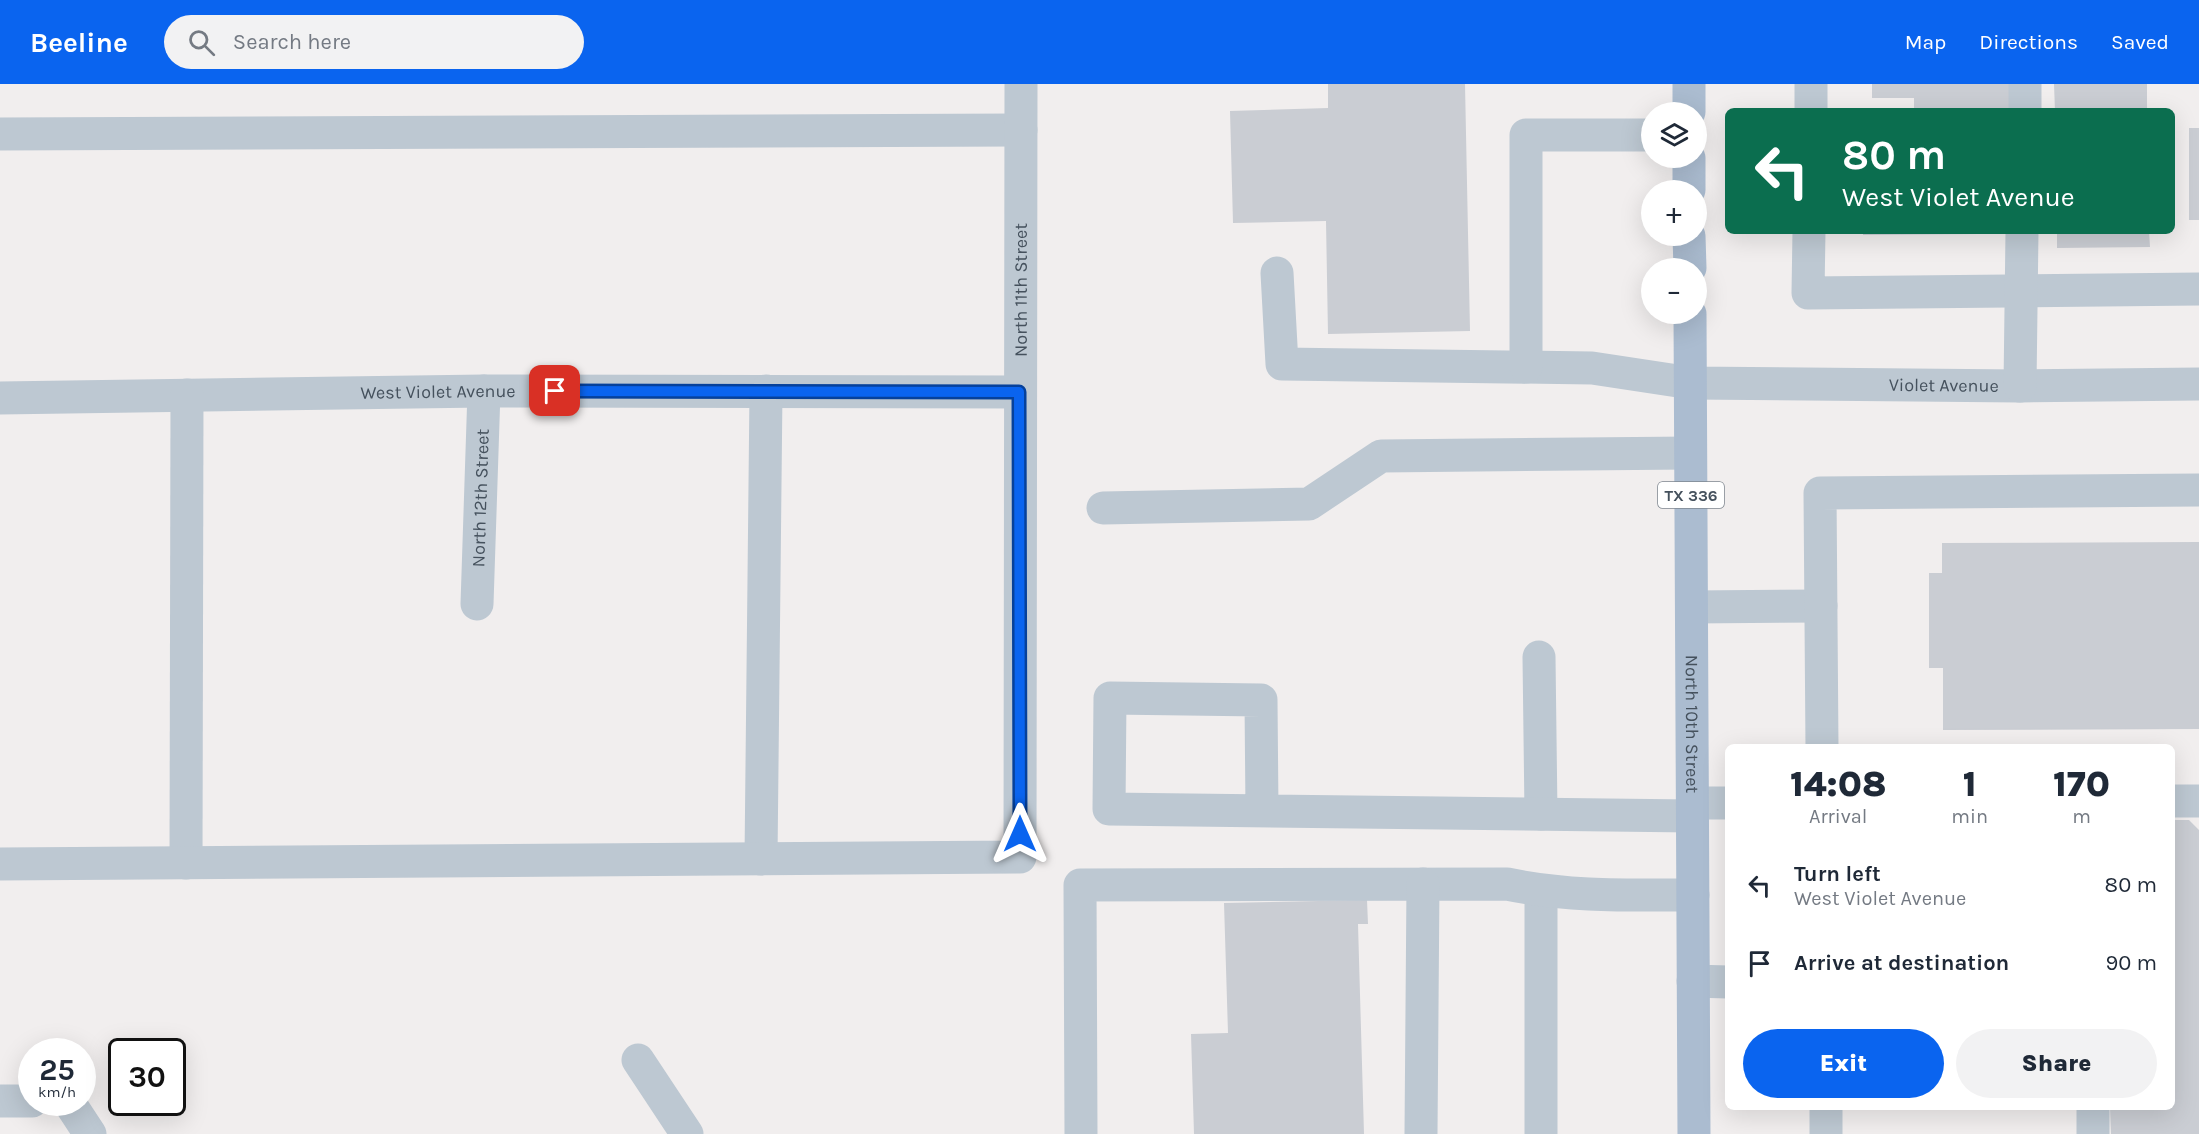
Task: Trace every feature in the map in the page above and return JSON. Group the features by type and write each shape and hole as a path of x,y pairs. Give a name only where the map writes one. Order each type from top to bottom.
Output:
{"main road":[{"path":"1689,84 1689,102"},
{"name":"North 10th Street","path":"1690,324 1694,1134"}],"street":[{"name":"North 11th Street","path":"760,859 1020,857 1021,84"},
{"path":"1811,84 1811,108"},
{"path":"2025,84 2025,108"},
{"path":"0,134 1021,130"},
{"path":"1526,367 1526,135 1641,135"},
{"path":"1809,234 1808,293 2199,290"},
{"path":"2020,386 2022,234"},
{"name":"Violet Avenue","path":"1277,273 1282,364 1592,368 1690,383 2020,386 2199,384"},
{"name":"West Violet Avenue","path":"0,398 484,391 1019,392"},
{"name":"North 12th Street","path":"477,603 484,391"},
{"path":"0,864 760,859 766,391"},
{"path":"186,863 187,395"},
{"path":"1103,508 1309,504 1381,456 1690,453"},
{"path":"1822,744 1820,493 2199,490"},
{"path":"1692,607 1821,606"},
{"path":"1539,657 1541,814"},
{"path":"1262,811 1262,700 1110,698 1109,809 1262,811 1541,814 1693,809 1725,804"},
{"path":"2175,801 2199,801"},
{"path":"1421,1134 1423,884"},
{"path":"1081,1134 1080,885 1507,884 1541,891 1577,894 1693,895"},
{"path":"1541,891 1541,1134"},
{"path":"1693,981 1725,982"},
{"path":"638,1060 687,1134"},
{"path":"0,1101 18,1101"},
{"path":"1826,1110 1826,1134"},
{"path":"2093,1110 2093,1134"},
{"path":"78,1116 90,1134"}],"building":[{"path":"1328,84 1465,84 1470,331 1328,334 1326,221 1233,223 1230,111 1328,108"},
{"path":"1872,84 2014,84 2014,108 1914,108 1914,98 1872,98"},
{"path":"2054,84 2147,84 2147,108 2055,108"},
{"path":"2189,128 2199,128 2199,220 2189,220"},
{"path":"1863,234 1978,234 1863,235"},
{"path":"2057,234 2149,234 2150,247 2057,248"},
{"path":"2199,542 2199,729 1943,730 1943,668 1929,668 1929,573 1942,573 1942,543"},
{"path":"2175,820 2189,820 2199,830 2199,1134 2111,1134 2110,1110 2175,1110"},
{"path":"1367,900 1368,924 1358,924 1364,1134 1194,1134 1191,1034 1228,1033 1224,903"}],"route":[{"path":"555,391 1019,392 1020,834"}]}
